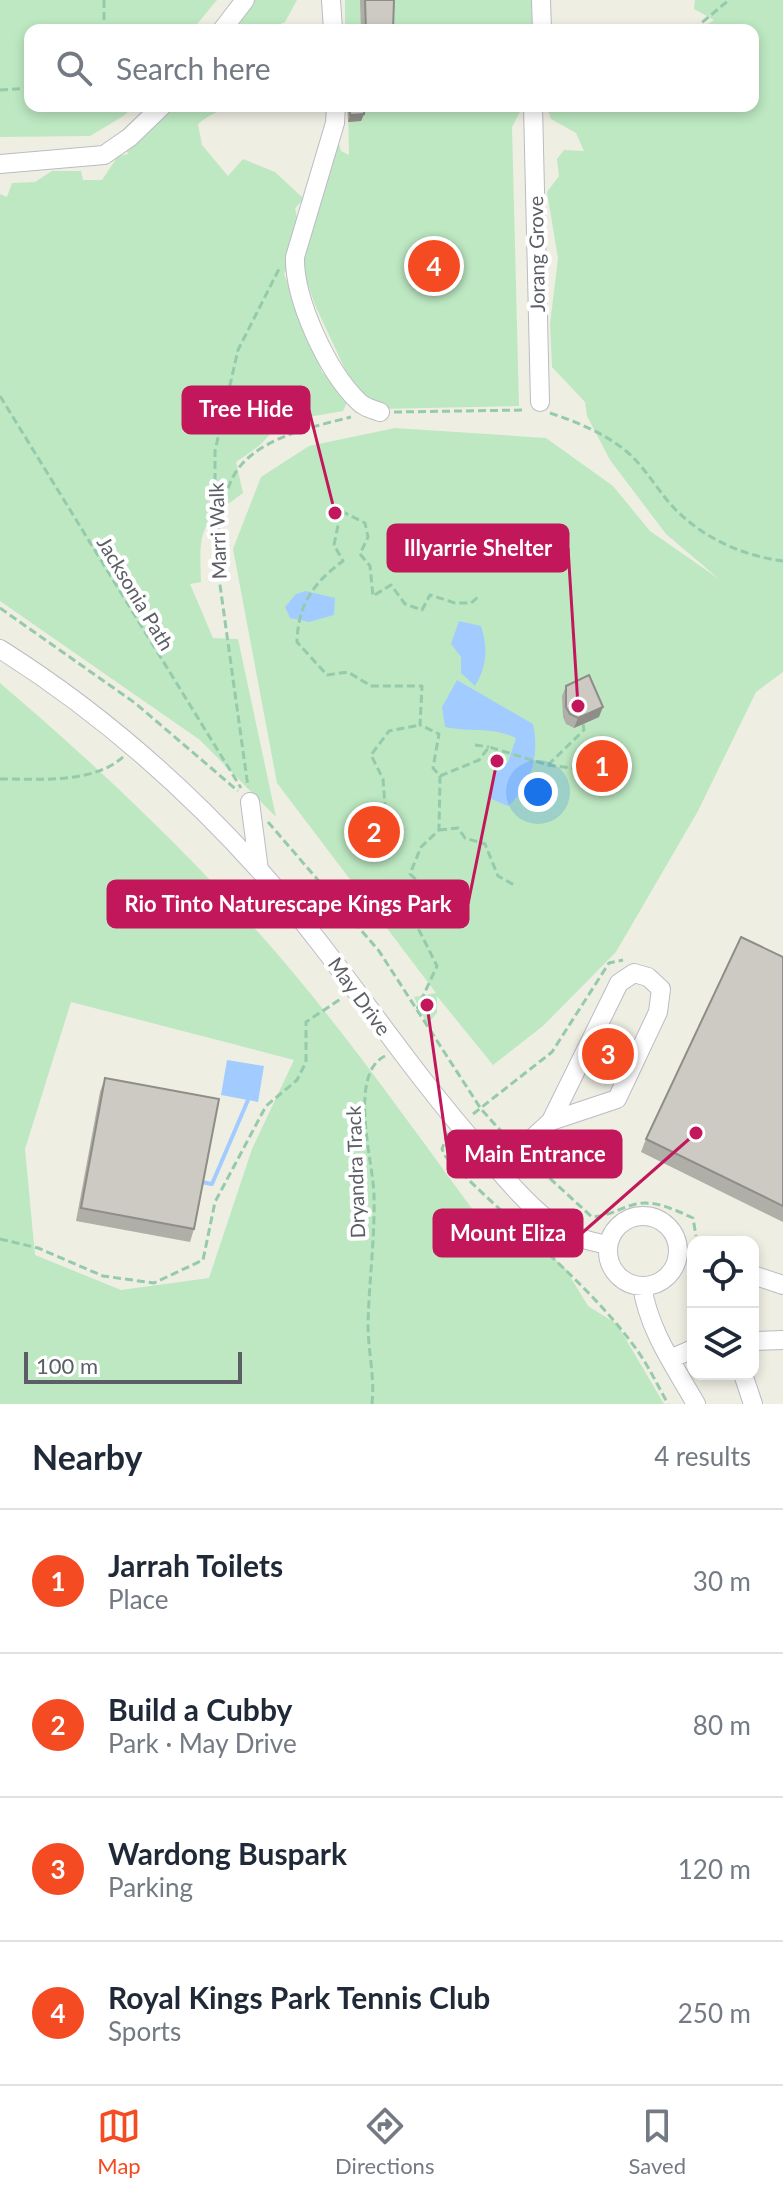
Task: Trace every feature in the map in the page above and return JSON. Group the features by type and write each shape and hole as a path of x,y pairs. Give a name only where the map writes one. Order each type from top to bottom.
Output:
{"street":[{"path":"227,24 245,0"},
{"path":"331,0 333,24"},
{"path":"541,0 542,24"},
{"path":"0,164 104,155 130,137 156,112"},
{"path":"336,112 295,257 294,280 323,348 344,385 360,404 380,412"},
{"name":"Jorang Grove","path":"533,112 540,402"},
{"name":"May Drive","path":"0,649 55,683 176,786 259,870 316,935 399,1049 458,1125 498,1170 553,1224 579,1238 608,1245"},
{"path":"250,802 259,870"},
{"path":"498,1170 551,1121 619,983 634,973 648,977 661,989 658,1012 617,1099 551,1121"},
{"path":"687,1255 667,1224 643,1215 620,1223 608,1245 608,1257 620,1278 642,1286 665,1279 687,1259"},
{"path":"759,1277 783,1285"},
{"path":"642,1286 646,1314 696,1404"},
{"path":"759,1341 783,1340"},
{"path":"670,1359 687,1352"},
{"path":"745,1380 753,1404"}],"path":[{"path":"104,0 104,24"},
{"path":"700,24 729,0"},
{"path":"0,90 24,88"},
{"name":"Marri Walk","path":"250,802 215,547 215,451 238,350 281,265"},
{"name":"Jacksonia Path","path":"0,396 250,802"},
{"path":"380,412 540,410 577,422 628,452 675,508 718,541 754,558 783,561"},
{"path":"215,547 227,492 242,464 268,446 291,436 351,417"},
{"path":"335,504 341,511 365,523 368,537 360,554 370,566 373,596 391,585 405,604 422,610 430,595 462,603 471,603 478,597"},
{"path":"341,511 334,545 343,561 309,591 297,622 297,642 327,675 348,672 371,686 422,686 420,725"},
{"path":"548,765 584,730 583,724"},
{"path":"372,816 385,806 383,779 371,755 389,731 420,725 439,734 433,768 440,776 439,830"},
{"path":"438,740 444,741"},
{"path":"475,745 548,765 593,771"},
{"path":"440,776 479,760 489,747"},
{"path":"0,779 52,779 110,768 132,749"},
{"path":"417,1009 437,966 419,930 437,899 410,874 421,847 439,830 458,828 465,838 485,844 498,876 516,886"},
{"path":"633,957 609,963 552,1052 458,1125 443,1141 446,1157 493,1206 588,1294 637,1350 668,1404"},
{"path":"0,1239 38,1248 103,1276 154,1283 203,1260 215,1202 266,1106 297,1080 306,1062 306,1022 355,989"},
{"name":"Dryandra Track","path":"372,1404 368,1326 374,1193 364,1134 364,1108 372,1072 379,1059 399,1049"},
{"path":"481,1109 519,1151 592,1217 611,1216 637,1204 666,1205 693,1218 697,1236"}],"green space":[{"path":"0,0 217,0 197,24 24,24 24,112 128,112 90,136 0,137"},
{"path":"249,0 297,0 285,22 280,24 230,24"},
{"path":"345,0 534,0 535,24 345,24"},
{"path":"695,0 783,0 783,672 756,692 698,811 616,952 543,1026 493,1065 437,996 437,1013 427,1024 414,997 436,993 277,783 233,549 261,477 309,446 395,428 546,438 613,486 650,531 719,579 666,534 610,460 587,416 585,402 552,367 550,324 558,258 547,192 559,176 557,159 564,150 584,151 576,133 551,119 548,112 759,112 759,24 708,24 714,20 694,9"},
{"path":"142,112 219,112 198,124 202,145 228,176 243,159 275,172 304,199 295,208 296,242 284,274 322,372 349,398 343,411 303,418 289,390 280,403 268,437 236,462 243,493 218,512 205,529 201,550 201,582 190,584 213,638 238,639 276,817 200,740 0,601 0,194 7,197 12,183 35,182 52,171 81,171 83,180 102,180 118,156 128,154 120,132"},
{"path":"348,112 520,112 512,127 519,406 377,409 358,397 315,305 299,258 338,141 341,151 349,155"},
{"path":"0,683 138,807 266,941 346,1039 473,1210 539,1224 541,1247 565,1268 588,1306 617,1324 664,1404 0,1404","holes":["71,1002 294,1060 252,1149 209,1278 121,1290 35,1255 25,1149"]}],"water":[{"path":"306,591 335,598 334,615 309,622 290,618 285,607 296,594"},
{"path":"459,621 481,626 483,634 484,664 475,686 461,673 461,657 451,644"},
{"path":"457,680 533,724 535,747 532,769 523,789 508,806 489,798 494,772 508,762 516,738 498,732 445,727 442,707"},
{"path":"227,1060 264,1066 258,1102 221,1095"}],"building":[{"path":"365,0 394,0 393,24 366,24"},
{"path":"589,675 603,707 578,718 570,714 566,707 566,686"},
{"path":"600,753 613,758 608,773 594,768"},
{"path":"741,937 783,957 783,1206 646,1139"},
{"path":"105,1078 219,1099 194,1229 81,1208"}],"waterway":[{"path":"201,1182 212,1184 248,1100"}],"place":[{"name":"Royal Kings Park Tennis Club","path":"434,266"},
{"name":"Tree Hide","path":"335,513"},
{"name":"Illyarrie Shelter","path":"578,706"},
{"name":"Rio Tinto Naturescape Kings Park","path":"497,761"},
{"name":"Jarrah Toilets","path":"602,766"},
{"name":"Build a Cubby","path":"374,832"},
{"name":"Main Entrance","path":"427,1005"},
{"name":"Wardong Buspark","path":"608,1054"},
{"name":"Mount Eliza","path":"696,1133"}]}
